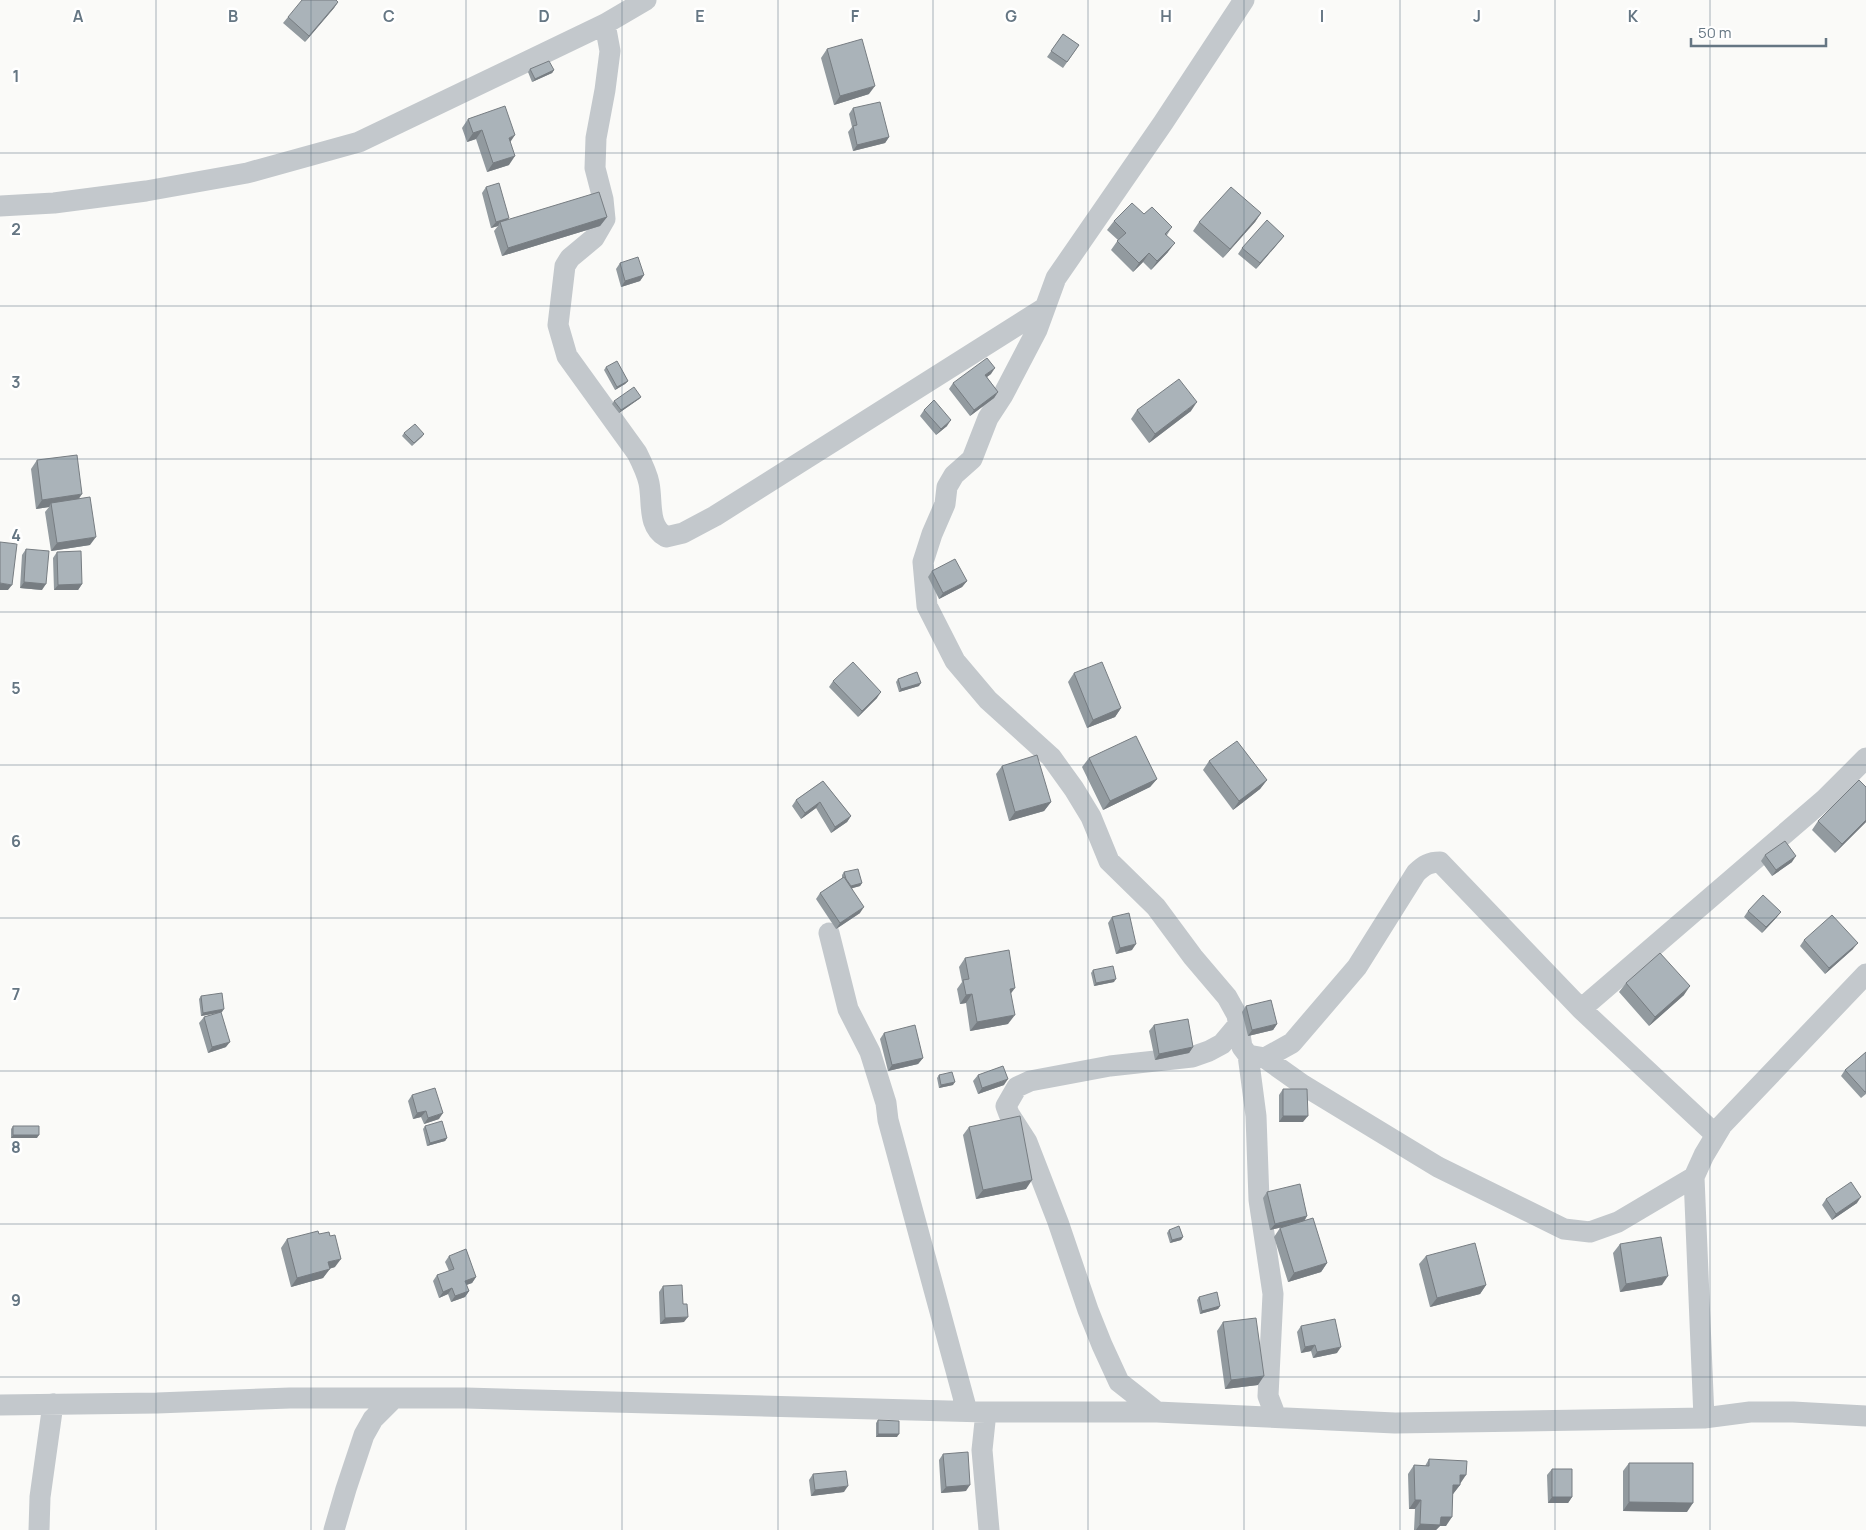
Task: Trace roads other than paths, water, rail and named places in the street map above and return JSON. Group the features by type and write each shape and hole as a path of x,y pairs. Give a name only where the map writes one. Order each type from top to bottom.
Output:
{"street":[{"path":"0,206 54,203 146,192 247,173 358,142 606,24 646,0"},
{"path":"1244,0 1158,132 1056,278 1037,330 1003,395 988,418 972,459 954,475 947,487 945,504 932,534 923,562 927,606 955,661 988,700 1051,757 1091,817 1109,861 1156,907 1193,958 1227,997 1237,1015 1242,1047 1438,1167 1564,1229 1590,1232 1618,1222 1694,1177"},
{"path":"606,24 610,51 596,138 595,160 605,219 594,238 570,258 565,266 558,325 567,356 640,458 649,482 653,524 658,533 666,537 683,533 715,516 1044,309"},
{"path":"1581,1010 1825,799 1866,758"},
{"path":"1257,1056 1292,1042 1357,967 1416,872 1430,863 1440,862 1581,1010 1716,1135"},
{"path":"829,933 848,1009 870,1052 880,1082 886,1103 888,1120 977,1412 989,1530"},
{"path":"1704,1418 1694,1177 1722,1125 1866,974"},
{"path":"1157,1412 1119,1382 1088,1310 1058,1222 1027,1142 1006,1106 1017,1087 1030,1081 1110,1066 1192,1057 1222,1044 1238,1025"},
{"path":"1257,1056 1256,1116 1259,1200 1272,1294 1268,1396 1276,1417"},
{"path":"0,1405 290,1398 466,1398 977,1412 1157,1412 1395,1422 1704,1418 1750,1412 1866,1416"},
{"path":"334,1530 364,1435 373,1419 393,1399"},
{"path":"39,1530 40,1497 53,1404"}]}
